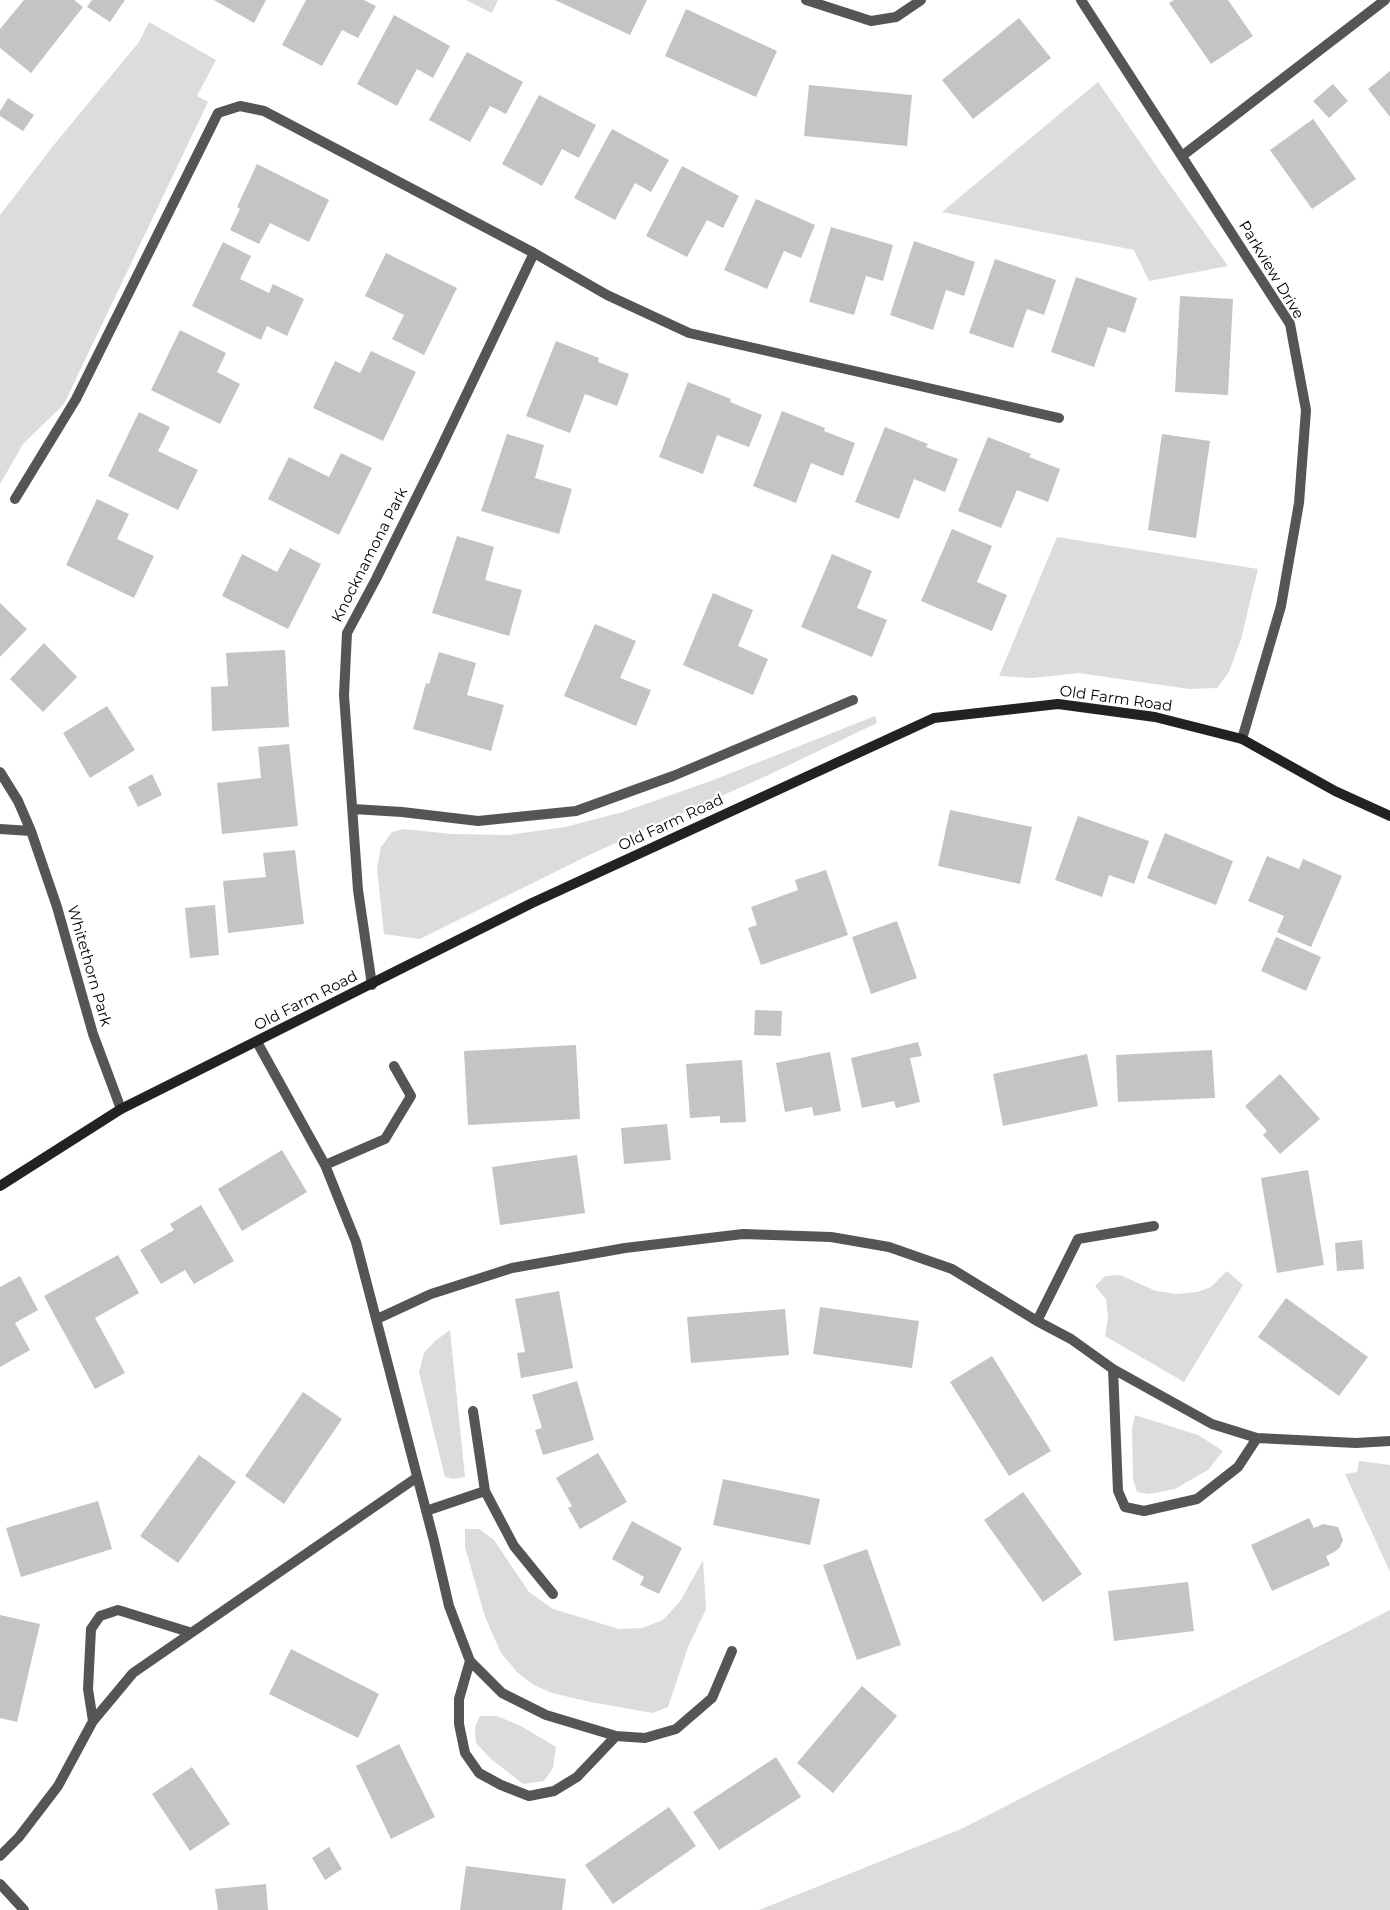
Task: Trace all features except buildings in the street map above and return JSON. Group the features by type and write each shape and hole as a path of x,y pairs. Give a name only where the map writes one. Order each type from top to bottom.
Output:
{"street":[{"path":"806,0 871,20 896,17 921,0"},
{"name":"Parkview Drive","path":"1081,0 1290,324 1306,410 1299,503 1281,606 1242,739"},
{"path":"1182,156 1385,0"},
{"path":"15,499 76,399 218,112 240,106 264,111 534,253 607,295 689,333 1059,418"},
{"name":"Knocknamona Park","path":"372,985 358,890 344,694 347,633 436,458 534,253"},
{"path":"353,809 402,812 478,821 576,811 657,782 853,700"},
{"name":"Old Farm Road","path":"0,1186 121,1109 372,985 532,903 934,718 1058,704 1156,717 1242,739 1335,791 1390,816"},
{"name":"Whitethorn Park","path":"0,772 18,801 31,831 56,907 93,1034 121,1109"},
{"path":"0,829 31,831"},
{"path":"257,1042 325,1165 356,1242 449,1606 470,1662 502,1693 546,1715 616,1736 645,1738 676,1729 712,1698 732,1652"},
{"path":"325,1165 385,1140 411,1096 394,1066"},
{"path":"1037,1321 1078,1239 1154,1226"},
{"path":"377,1320 431,1294 512,1268 625,1248 743,1234 831,1237 888,1247 952,1270 1071,1339 1113,1369 1212,1424 1257,1438 1356,1443 1390,1441"},
{"path":"1113,1369 1118,1491 1125,1507 1144,1511 1197,1499 1238,1467 1257,1438"},
{"path":"473,1411 485,1491 514,1546 553,1594"},
{"path":"0,1856 19,1837 58,1786 93,1721 133,1672 416,1478"},
{"path":"426,1511 485,1491"},
{"path":"93,1721 88,1689 92,1629 100,1616 118,1610 189,1632"},
{"path":"470,1662 459,1699 458,1724 465,1753 479,1773 501,1785 528,1796 554,1792 577,1777 616,1736"},
{"path":"0,1884 24,1910"}],"shaded area":[{"path":"466,0 498,0 492,13"},
{"path":"149,22 216,60 197,96 208,102 64,404 23,444 0,484 0,215 53,146 139,42"},
{"path":"1098,82 1228,266 1149,281 1134,250 942,212"},
{"path":"1057,537 1258,569 1241,639 1229,672 1217,688 1189,689 1079,673 1032,678 999,676"},
{"path":"875,716 877,723 764,777 591,854 420,939 384,934 377,868 381,847 392,832 404,829 452,834 508,835 565,827 623,812 716,779"},
{"path":"1227,1271 1243,1285 1184,1382 1105,1336 1108,1317 1106,1299 1095,1286 1105,1276 1120,1275 1156,1291 1177,1294 1197,1292 1211,1287"},
{"path":"450,1330 465,1477 453,1479 445,1477 419,1372 424,1353 435,1341"},
{"path":"1135,1415 1198,1435 1223,1451 1208,1470 1175,1489 1149,1494 1137,1492 1133,1479 1132,1428"},
{"path":"1359,1461 1390,1465 1390,1572 1345,1474 1357,1472"},
{"path":"465,1529 479,1529 494,1540 529,1592 553,1609 619,1629 642,1628 663,1620 681,1600 703,1560 706,1609 688,1647 668,1707 653,1713 590,1702 552,1693 534,1685 518,1673 501,1653 485,1617 465,1547"},
{"path":"1390,1610 1390,1910 759,1910 961,1829"},
{"path":"480,1716 497,1716 521,1726 556,1747 553,1768 544,1781 523,1784 491,1759 476,1743 475,1727"}]}
